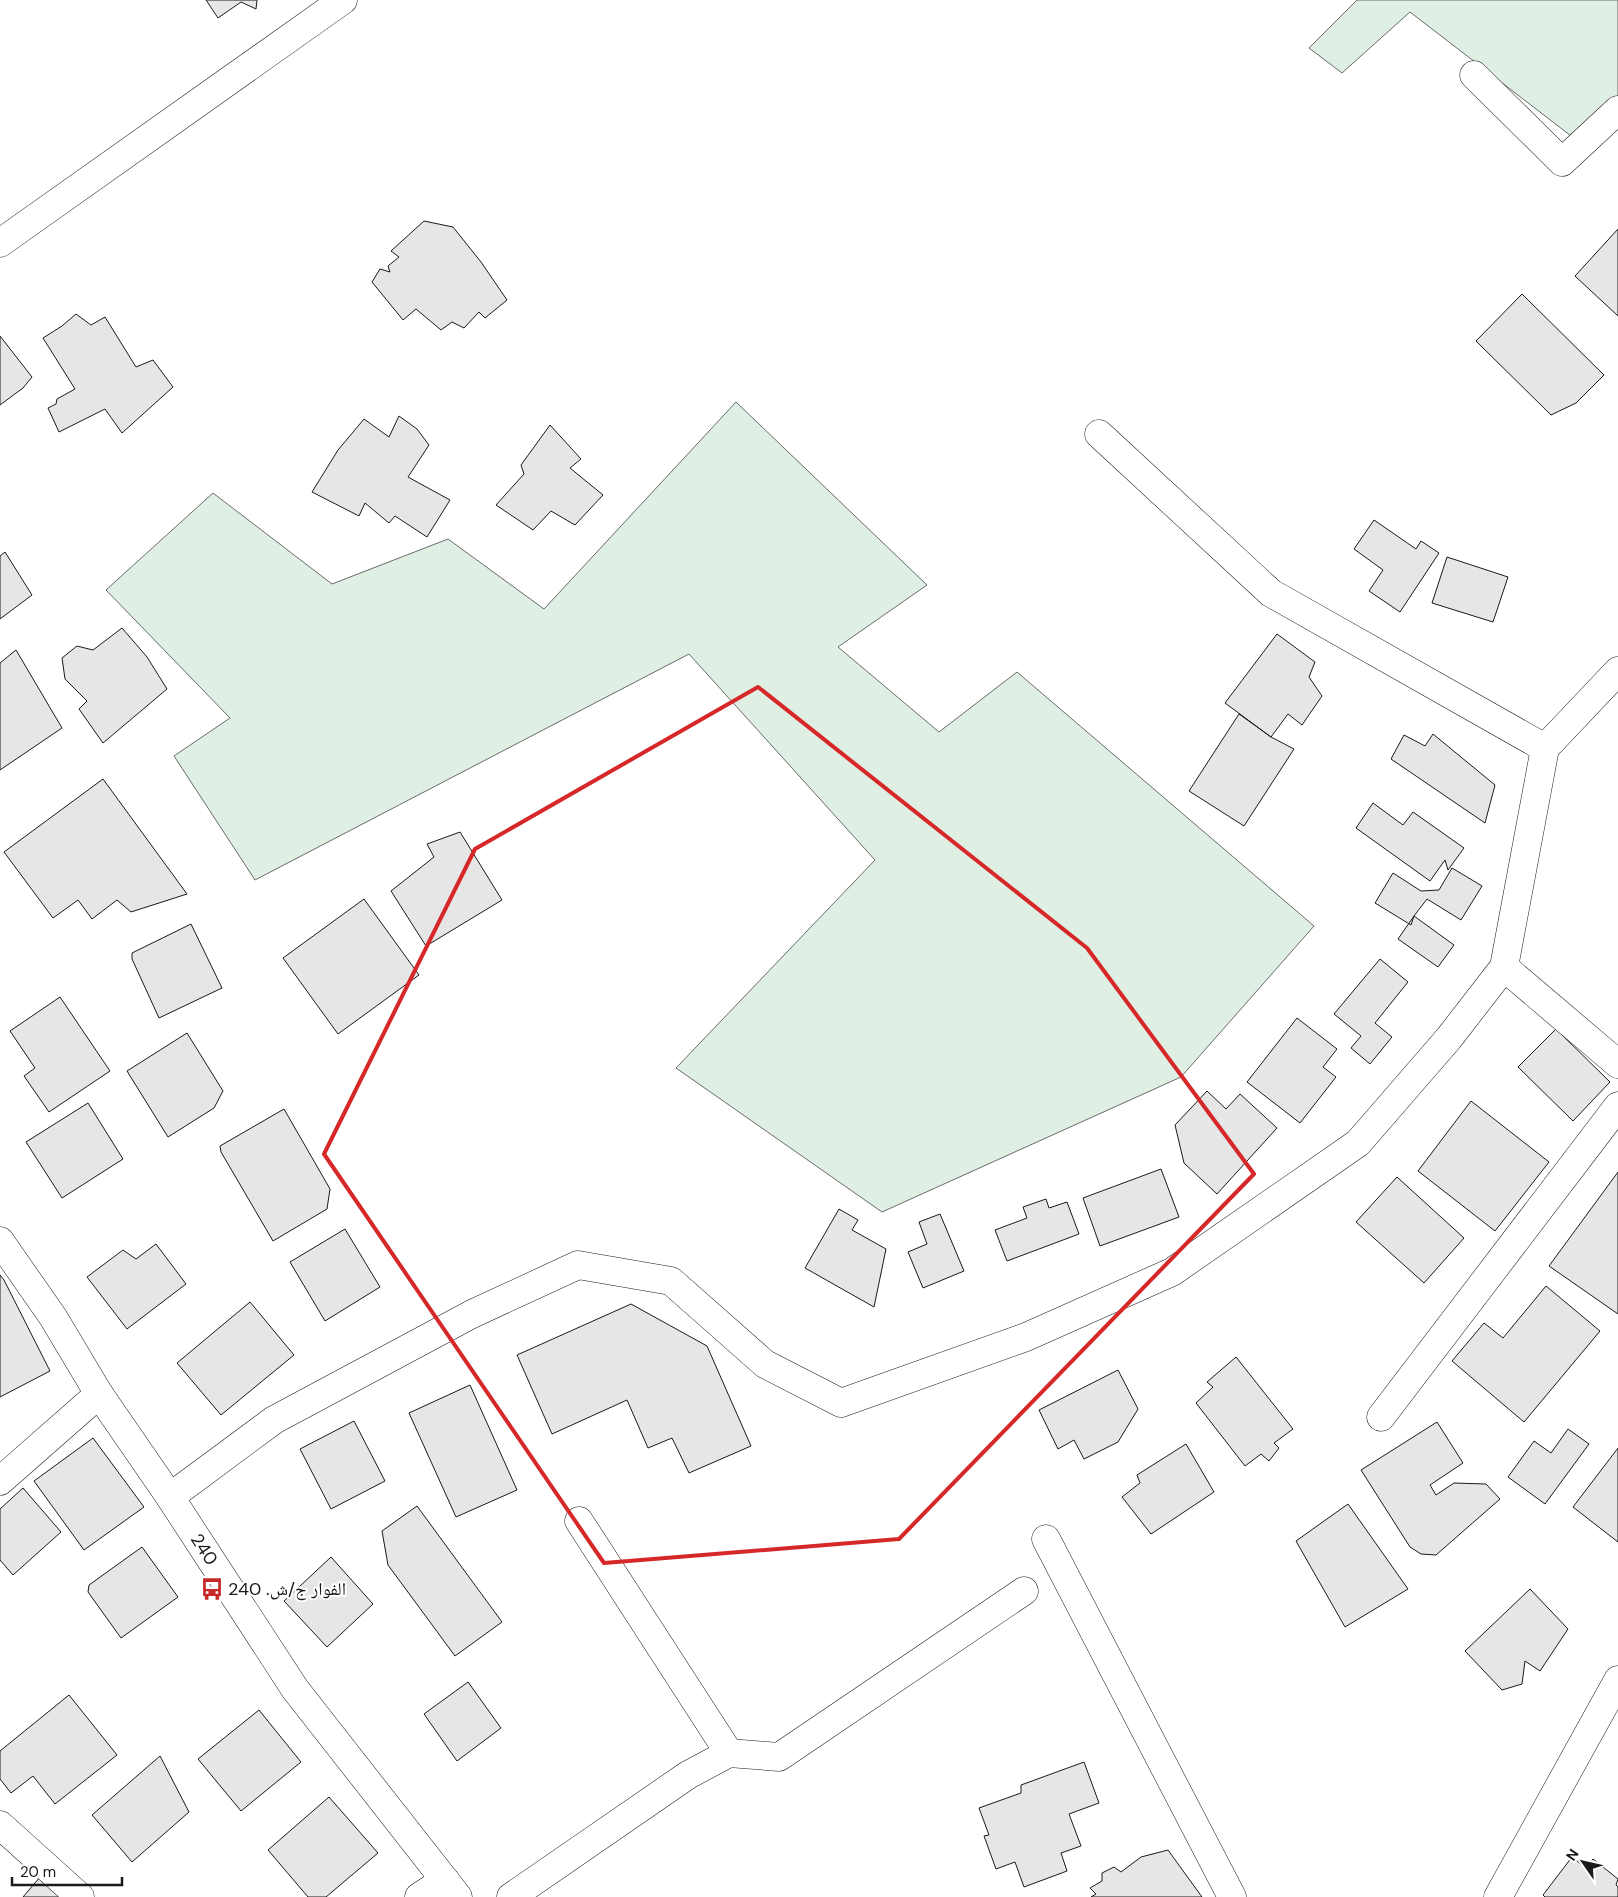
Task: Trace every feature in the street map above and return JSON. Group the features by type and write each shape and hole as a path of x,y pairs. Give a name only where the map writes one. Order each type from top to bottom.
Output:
{"street":[{"path":"0,243 343,0"},
{"path":"1474,74 1562,162 1618,110"},
{"path":"1099,434 1271,593 1546,748"},
{"path":"170,1497 274,1420 472,1314 578,1265 671,1281 765,1364 841,1403 1026,1336 1172,1272 1358,1143 1449,1038 1504,967 1546,748 1618,671"},
{"path":"1504,967 1618,1064"},
{"path":"1381,1417 1618,1106"},
{"name":"240","path":"0,1241 53,1317 99,1394 170,1497 295,1689 452,1888"},
{"path":"0,1481 99,1394"},
{"path":"579,1522 729,1753"},
{"path":"1046,1539 1232,1897"},
{"path":"510,1897 688,1775 729,1753 779,1757 1024,1591"},
{"path":"1498,1897 1618,1680"},
{"path":"0,1825 80,1897"},
{"path":"419,1897 452,1888"}],"highlighted area":[{"path":"758,687 1087,948 1254,1174 899,1539 604,1563 324,1154 475,849"}],"green space":[{"path":"1357,0 1618,0 1618,101 1575,139 1410,12 1342,73 1309,48"},
{"path":"736,402 927,585 838,647 939,732 1017,672 1314,926 1181,1077 882,1212 676,1068 875,860 689,654 255,880 174,756 230,718 106,590 213,493 332,584 448,539 544,609"}],"building":[{"path":"206,0 257,0 256,9 241,2 218,18"},
{"path":"424,221 453,227 481,262 507,300 485,318 479,312 464,328 452,322 441,330 416,309 403,320 372,282 380,269 390,272 388,266 399,257 391,251"},
{"path":"1618,229 1618,316 1575,276"},
{"path":"1522,294 1604,375 1576,403 1551,415 1476,341"},
{"path":"76,314 91,325 105,317 136,367 153,360 173,387 122,433 105,409 59,432 48,408 56,404 57,399 75,389 43,338"},
{"path":"0,336 32,377 23,388 0,405"},
{"path":"399,416 417,429 429,445 408,477 450,500 427,537 395,516 389,523 365,503 359,516 312,492 338,450 364,419 389,437"},
{"path":"550,425 581,459 570,468 603,495 575,525 551,511 533,530 496,505 524,474 521,465"},
{"path":"1374,520 1416,549 1421,541 1439,553 1400,612 1369,591 1383,570 1354,549"},
{"path":"5,552 32,595 0,619 0,556"},
{"path":"1447,557 1508,577 1493,622 1432,603"},
{"path":"122,628 147,657 167,689 103,743 79,709 87,701 65,679 62,658 77,646 93,650"},
{"path":"1277,634 1315,662 1309,677 1322,696 1302,725 1288,714 1271,737 1225,703"},
{"path":"16,650 62,728 0,770 0,663"},
{"path":"1239,714 1271,737 1294,749 1244,826 1189,791"},
{"path":"1433,734 1495,785 1485,823 1391,759 1404,735 1425,746"},
{"path":"103,779 187,894 131,912 117,900 92,919 78,900 53,918 4,852"},
{"path":"1373,803 1403,825 1413,812 1464,848 1448,870 1445,860 1430,881 1356,828"},
{"path":"460,832 502,900 426,946 391,891 434,857 427,844"},
{"path":"1452,868 1482,886 1461,920 1427,899 1414,916 1411,925 1375,903 1393,873 1421,891 1439,890"},
{"path":"364,899 419,975 338,1034 283,958"},
{"path":"1414,916 1454,945 1438,967 1398,939"},
{"path":"191,924 222,988 159,1018 132,959 132,953"},
{"path":"1380,959 1408,982 1375,1023 1392,1037 1370,1064 1351,1048 1361,1036 1334,1014"},
{"path":"60,997 110,1071 49,1112 24,1076 35,1068 10,1031"},
{"path":"1297,1018 1337,1049 1323,1067 1336,1077 1300,1123 1247,1082"},
{"path":"1556,1029 1610,1082 1573,1121 1518,1067"},
{"path":"187,1033 223,1091 214,1108 168,1137 127,1071"},
{"path":"1207,1091 1226,1109 1240,1094 1277,1128 1217,1194 1184,1163 1175,1125"},
{"path":"1471,1101 1549,1162 1495,1231 1418,1171"},
{"path":"88,1103 123,1159 62,1198 26,1142"},
{"path":"284,1109 330,1189 327,1209 273,1241 221,1152 220,1146"},
{"path":"1161,1169 1179,1217 1100,1246 1083,1198"},
{"path":"1618,1172 1618,1314 1549,1266"},
{"path":"1397,1177 1464,1238 1424,1283 1356,1222"},
{"path":"1046,1199 1049,1208 1067,1202 1079,1234 1007,1261 995,1230 1027,1218 1023,1207"},
{"path":"839,1209 858,1220 852,1230 886,1249 874,1307 805,1268"},
{"path":"940,1214 964,1271 923,1288 908,1252 927,1244 919,1222"},
{"path":"345,1229 380,1287 325,1321 290,1262"},
{"path":"156,1244 186,1284 127,1329 87,1277 123,1250 136,1259"},
{"path":"0,1275 50,1371 0,1397"},
{"path":"1546,1286 1600,1331 1524,1422 1452,1361 1484,1323 1503,1338"},
{"path":"250,1302 294,1355 221,1415 177,1363"},
{"path":"631,1304 707,1346 751,1446 689,1473 672,1438 648,1448 627,1400 552,1434 517,1355"},
{"path":"1236,1357 1293,1429 1274,1443 1279,1448 1269,1461 1261,1454 1245,1466 1196,1403 1213,1387 1207,1382"},
{"path":"1118,1370 1138,1409 1118,1442 1084,1459 1074,1440 1058,1449 1039,1410"},
{"path":"470,1385 517,1490 456,1517 409,1413"},
{"path":"354,1421 385,1481 331,1509 300,1449"},
{"path":"1437,1422 1463,1463 1430,1485 1436,1495 1454,1483 1486,1484 1500,1499 1436,1555 1421,1554 1410,1547 1361,1470"},
{"path":"1568,1429 1589,1444 1545,1504 1508,1477 1534,1441 1551,1453"},
{"path":"93,1438 144,1507 84,1550 34,1481"},
{"path":"1186,1444 1214,1492 1151,1534 1122,1497 1140,1483 1137,1475"},
{"path":"1618,1448 1618,1542 1573,1507"},
{"path":"23,1488 61,1532 13,1575 0,1560 0,1509"},
{"path":"1348,1504 1408,1589 1345,1627 1296,1541"},
{"path":"417,1506 502,1622 455,1656 388,1565 382,1531"},
{"path":"142,1547 178,1597 121,1638 88,1592 89,1585"},
{"path":"331,1557 373,1604 327,1647 284,1601"},
{"path":"1530,1589 1568,1629 1540,1671 1525,1661 1522,1684 1502,1690 1465,1651"},
{"path":"468,1682 501,1728 457,1761 424,1714"},
{"path":"69,1695 117,1755 55,1804 33,1776 11,1793 0,1779 0,1751"},
{"path":"259,1710 301,1762 241,1811 198,1759"},
{"path":"160,1756 189,1812 132,1862 92,1815"},
{"path":"1084,1762 1099,1803 1069,1814 1081,1846 1061,1853 1067,1871 1024,1887 1015,1862 996,1869 984,1836 989,1835 979,1808 1021,1793 1021,1785"},
{"path":"329,1797 378,1853 326,1897 308,1897 268,1850"},
{"path":"1168,1850 1202,1897 1091,1897 1096,1894 1090,1888 1102,1881 1102,1873 1114,1867 1121,1872 1141,1857"},
{"path":"1572,1857 1586,1868 1593,1859 1618,1879 1616,1885 1618,1887 1618,1897 1545,1897 1543,1895"},
{"path":"40,1877 64,1897 23,1897"}],"place":[{"name":"الفوار ج/ش. 240","path":"212,1589"}]}
